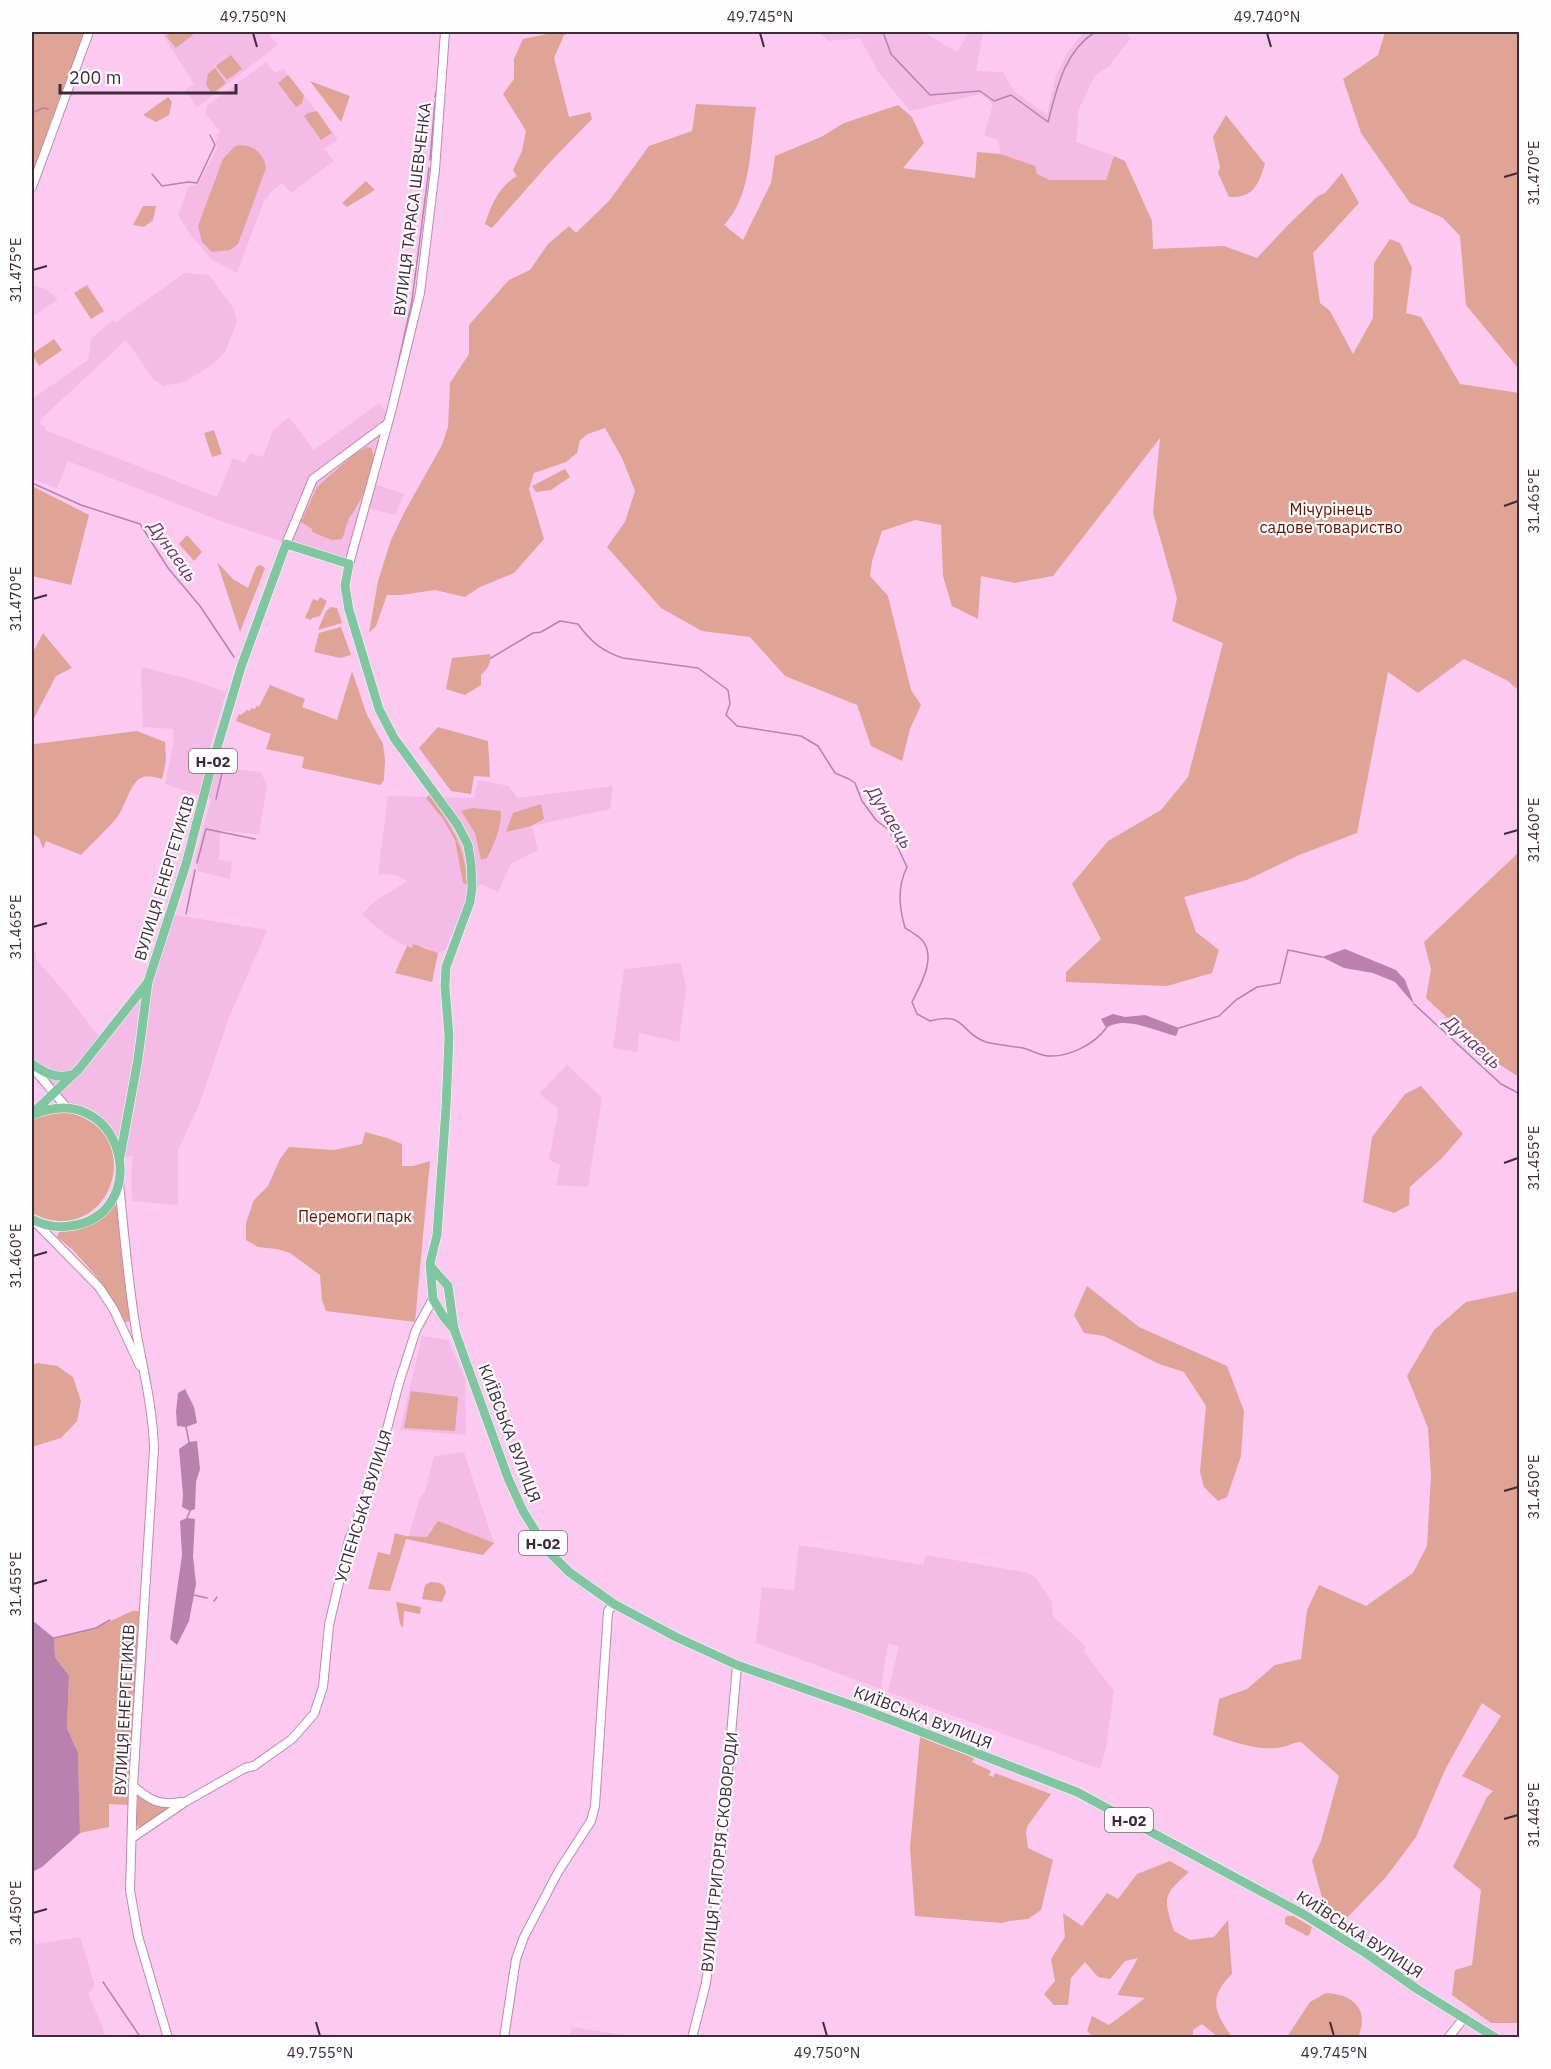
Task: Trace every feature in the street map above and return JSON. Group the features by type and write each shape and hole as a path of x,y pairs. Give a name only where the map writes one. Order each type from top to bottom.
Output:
{"main road":[{"path":"286,544 349,564"},
{"name":"ВУЛИЦЯ ЕНЕРГЕТИКІВ","path":"120,1157 138,1059 148,982 186,864 241,667 286,544"},
{"name":"ВУЛИЦЯ ТАРАСА ШЕВЧЕНКА","path":"349,564 345,586 349,610 379,709 394,738 457,824 468,845 471,864 472,888 464,921 446,967 445,986 449,1037 437,1234 430,1263 433,1299"},
{"name":"ВУЛИЦЯ ЕНЕРГЕТИКІВ","path":"32,1115 97,1048 148,982"},
{"path":"32,1065 48,1074 62,1077 74,1074"},
{"name":"Н-02","path":"32,1115 47,1108 66,1107 86,1113 107,1128 116,1143 120,1157 119,1182 114,1196 94,1217 80,1224 66,1227 51,1226 33,1220"},
{"name":"КИЇВСЬКА ВУЛИЦЯ","path":"431,1267 448,1286 454,1329 508,1478 523,1511 547,1551 559,1564 614,1604 676,1637 737,1665 865,1710 1077,1792 1303,1914 1496,2037"},
{"name":"КИЇВСЬКА ВУЛИЦЯ","path":"433,1299 454,1329"}],"street":[{"path":"32,187 89,32"},
{"name":"ВУЛИЦЯ ТАРАСА ШЕВЧЕНКА","path":"349,564 388,424 420,293 435,170 445,32"},
{"path":"286,544 313,479 388,424"},
{"path":"32,1065 66,1107"},
{"name":"ВУЛИЦЯ ЕНЕРГЕТИКІВ","path":"119,1182 136,1329 153,1427 153,1484 134,1786 130,1890 150,1980 168,2037"},
{"name":"ВУЛИЦЯ ЕНЕРГЕТИКІВ","path":"33,1220 99,1287 114,1310 146,1380"},
{"name":"УСПЕНСЬКА ВУЛИЦЯ","path":"132,1838 185,1802 245,1768 254,1766 292,1739 314,1714 323,1687 329,1624 349,1540 376,1471 399,1383 416,1330 433,1299"},
{"path":"504,2037 516,1959 524,1937 558,1872 591,1821 595,1806 608,1611 614,1604"},
{"name":"ВУЛИЦЯ ГРИГОРІЯ СКОВОРОДИ","path":"692,2037 706,1983 717,1897 737,1665"},
{"path":"134,1786 150,1801 169,1805 185,1802"},
{"path":"1448,2037 1464,2018"}],"shaded area":[{"path":"169,32 267,32 278,45 197,107 185,90 194,84 163,35"},
{"path":"818,32 923,32 957,52 969,32 983,32 976,71 1003,72 1014,91 1047,115 1056,75 1069,50 1084,32 1126,32 1130,39 1110,65 1094,77 1079,109 1076,142 1114,156 1106,180 1050,180 1037,174 1035,166 1001,154 998,140 984,135 993,104 981,94 910,111 879,73 860,38 829,41"},
{"path":"266,62 275,73 283,68 338,139 324,149 334,161 291,193 282,183 270,193 267,199 265,198 237,273 212,260 189,233 178,215 189,186 198,184 218,147 215,141 218,138 216,135 220,132 205,113 207,106"},
{"path":"184,273 209,275 234,309 237,322 225,352 212,365 184,382 163,386 154,380 126,340 42,418 40,424 46,427 45,430 217,497 233,458 245,463 250,453 263,457 273,430 289,417 314,450 379,403 388,413 372,483 404,494 395,515 365,507 349,564 215,519 68,461 57,488 32,479 32,399 88,360 91,339 113,320 115,323"},
{"path":"32,285 46,289 58,299 32,317"},
{"path":"141,667 186,678 226,692 205,766 260,772 267,784 259,835 220,830 219,860 232,862 230,879 198,871 195,861 211,799 165,784 174,740 173,729 143,727"},
{"path":"478,780 509,786 517,798 613,786 610,809 532,826 538,850 511,864 498,892 480,884 467,901 445,950 438,953 425,947 412,948 399,943 362,914 374,902 407,881 396,875 378,874 388,796 474,798"},
{"path":"170,914 267,930 229,1018 199,1105 178,1150 178,1205 132,1201 133,1156 120,1157 107,1128 66,1107 32,1067 32,955 36,951 36,959 102,1041 148,982"},
{"path":"1345,949 1396,970 1405,980 1414,1004 1395,982 1373,973 1344,968 1322,957"},
{"path":"681,963 686,988 679,1042 639,1033 637,1052 613,1048 624,969"},
{"path":"1113,1014 1125,1017 1145,1015 1179,1028 1176,1036 1131,1024 1114,1024 1106,1028 1101,1019"},
{"path":"567,1065 602,1098 588,1187 556,1185 560,1165 549,1160 559,1109 539,1094"},
{"path":"422,1336 448,1340 465,1379 466,1435 400,1430"},
{"path":"185,1389 194,1407 197,1423 186,1427 177,1426 176,1412 178,1393"},
{"path":"197,1441 200,1469 196,1482 195,1509 190,1511 182,1507 179,1449 189,1442"},
{"path":"464,1452 494,1543 483,1555 408,1538 420,1498 425,1492 434,1456"},
{"path":"187,1518 195,1519 193,1556 196,1584 189,1621 177,1645 170,1639 182,1555 180,1521"},
{"path":"799,1545 924,1565 925,1555 1029,1573 1037,1579 1052,1602 1053,1616 1085,1646 1084,1652 1114,1691 1106,1748 1100,1769 888,1692 899,1646 888,1644 881,1689 756,1643 762,1587 794,1590"},
{"path":"32,1620 54,1638 55,1657 69,1676 67,1728 78,1753 80,1833 42,1867 32,1872"},
{"path":"32,1935 36,1944 80,1937 95,1986 88,1993 103,2028 104,2037 32,2037"},
{"path":"572,2027 610,2033 631,2037 570,2037"}],"green space":[{"path":"32,32 89,32 32,187"},
{"path":"172,32 191,32 193,35 176,48 166,36"},
{"path":"557,32 573,32 564,35 554,58 569,117 590,112 592,119 492,228 485,224 487,217 505,185 517,176 513,170 522,151 526,131 503,94 514,79 514,59 523,39"},
{"path":"1385,32 1519,32 1519,380 1518,368 1466,305 1460,236 1443,218 1410,203 1361,133 1343,79 1378,55"},
{"path":"231,55 242,69 227,80 216,66"},
{"path":"215,68 226,83 212,94 206,84 208,74"},
{"path":"288,75 304,95 302,103 296,107 278,83"},
{"path":"310,81 350,96 341,122"},
{"path":"168,97 172,102 169,115 156,122 143,115"},
{"name":"Мічурінець садове товариство","path":"696,104 756,107 745,185 740,200 724,225 743,240 771,183 775,156 821,137 844,123 898,105 912,117 924,143 903,168 975,178 977,152 1001,154 1035,166 1037,174 1050,180 1106,180 1114,156 1125,161 1152,221 1153,249 1224,246 1257,258 1318,196 1325,193 1342,173 1359,203 1313,253 1320,303 1330,311 1353,354 1373,318 1374,263 1390,239 1400,243 1412,268 1406,313 1421,317 1460,384 1519,393 1519,691 1508,681 1464,659 1418,693 1388,672 1357,833 1299,855 1247,880 1184,897 1196,932 1219,950 1212,973 1167,986 1066,982 1066,972 1101,939 1072,884 1108,841 1161,810 1188,777 1223,643 1172,621 1177,598 1153,513 1160,438 1053,576 1015,583 981,576 978,619 952,606 943,576 941,525 915,520 882,531 872,561 870,576 888,596 911,690 921,705 910,729 902,761 871,746 857,705 785,676 750,637 702,631 661,608 607,547 625,522 635,491 622,458 605,428 588,434 580,440 577,453 566,462 534,473 529,489 544,539 514,573 480,587 465,597 435,590 387,595 376,626 369,633 378,581 391,540 442,445 448,427 450,383 469,354 469,325 509,280 530,270 548,244 569,226 576,233 609,201 649,146 692,131"},
{"path":"317,111 332,133 321,140 304,116"},
{"path":"1226,115 1265,164 1254,189 1250,193 1237,197 1229,197 1218,173 1220,167 1213,137"},
{"path":"240,145 258,151 266,168 238,244 230,250 212,252 202,242 198,226 223,159 234,147"},
{"path":"366,181 375,190 347,207 342,203"},
{"path":"143,206 156,206 153,220 144,227 133,225"},
{"path":"87,285 104,311 91,319 74,293"},
{"path":"54,339 62,350 39,366 32,354"},
{"path":"214,430 222,454 212,457 204,433"},
{"path":"367,447 371,448 373,455 371,474 342,539 332,540 312,532 312,529 301,522 317,487 353,455"},
{"path":"565,469 570,477 551,490 536,492 532,486"},
{"path":"32,486 89,515 71,585 32,576"},
{"path":"187,535 202,552 194,561 179,544"},
{"path":"217,562 233,579 248,588 256,567 261,565 265,568 240,632"},
{"path":"320,597 327,601 320,616 311,620 305,618 313,599 318,601"},
{"path":"331,607 337,608 342,623 318,630 326,611"},
{"path":"341,627 351,655 340,658 314,652 319,633"},
{"path":"43,633 72,668 56,676 33,720 34,734 32,734 32,654"},
{"path":"490,654 488,666 481,675 481,685 465,695 446,689 452,658"},
{"path":"352,671 367,715 383,744 384,780 380,785 302,768 304,757 266,749 271,734 236,721 239,714 250,711 251,708 255,709 256,706 259,707 270,685 305,699 302,707 337,720"},
{"path":"438,727 488,741 490,777 474,776 471,794 451,791 419,748"},
{"path":"137,731 165,742 166,761 162,779 148,776 139,779 132,787 118,816 81,855 46,841 43,849 39,838 32,833 32,746"},
{"path":"429,795 456,837 464,859 467,885 463,883 455,840 443,819 426,798"},
{"path":"541,804 544,819 531,826 506,832 513,813"},
{"path":"472,808 501,811 495,841 487,858 481,860 475,833 461,811"},
{"path":"1519,852 1519,1077 1491,1059 1426,998 1431,969 1424,942"},
{"path":"413,944 438,953 432,982 395,973 407,946 412,948"},
{"path":"1421,1086 1463,1134 1442,1158 1410,1187 1409,1205 1394,1213 1363,1202 1372,1137 1405,1094"},
{"path":"65,1111 92,1123 108,1141 114,1163 110,1185 99,1204 81,1217 59,1221 32,1213 32,1120 37,1116"},
{"name":"Перемоги парк","path":"365,1132 402,1144 402,1166 413,1166 430,1161 415,1322 326,1311 322,1300 320,1275 290,1253 258,1247 246,1240 246,1223 254,1200 268,1186 280,1159 289,1147 334,1150 362,1144"},
{"path":"112,1205 117,1205 131,1319 125,1322 97,1277 73,1250 57,1237 60,1230 89,1223"},
{"path":"1087,1286 1139,1327 1227,1366 1244,1411 1241,1456 1227,1497 1218,1501 1204,1487 1200,1472 1206,1406 1184,1372 1159,1364 1104,1336 1084,1333 1074,1315"},
{"path":"1519,1291 1520,2023 1491,2023 1452,1995 1455,1970 1472,1965 1481,1890 1453,1867 1487,1797 1493,1791 1462,1776 1501,1716 1482,1703 1446,1768 1416,1837 1386,1877 1345,1920 1326,1912 1312,1861 1321,1841 1339,1776 1301,1742 1283,1747 1265,1748 1247,1746 1213,1735 1219,1699 1247,1689 1275,1665 1301,1659 1307,1610 1319,1585 1366,1606 1413,1573 1427,1546 1431,1476 1428,1428 1407,1376 1434,1330 1466,1302"},
{"path":"38,1363 57,1366 73,1377 81,1401 77,1421 61,1438 32,1447 32,1365"},
{"path":"411,1391 458,1397 455,1431 404,1428"},
{"path":"438,1521 494,1543 483,1555 406,1539 390,1591 368,1589 378,1552 390,1555 395,1533 427,1537"},
{"path":"431,1582 444,1586 446,1592 442,1602 422,1599 425,1585"},
{"path":"396,1602 421,1607 420,1614 404,1611 403,1628 400,1624"},
{"path":"132,1611 140,1611 128,1805 109,1804 109,1827 80,1833 78,1753 67,1728 69,1676 55,1657 54,1638 96,1628"},
{"path":"920,1737 974,1758 972,1762 991,1771 989,1775 993,1777 995,1773 1051,1794 1028,1825 1026,1832 1028,1848 1053,1860 1041,1910 1028,1919 1002,1923 915,1916 910,1848"},
{"path":"138,1795 169,1807 139,1828 136,1824"},
{"path":"1170,1861 1189,1872 1174,1886 1168,1897 1168,1911 1174,1931 1190,1940 1214,1937 1228,1920 1232,1974 1219,1991 1216,2006 1221,2020 1232,2037 1218,2037 1202,2024 1193,2030 1193,2037 1094,2037 1087,2031 1092,2016 1109,2025 1145,1998 1117,1995 1138,1958 1125,1961 1110,1979 1098,1977 1085,1962 1071,1978 1068,2005 1054,2005 1044,1994 1055,1981 1051,1959 1065,1937 1063,1913 1082,1926 1107,1893 1118,1899 1137,1874"},
{"path":"1293,1916 1312,1927 1310,1934 1307,1936 1285,1924 1285,1918"},
{"path":"1326,1993 1344,1996 1357,2005 1362,2019 1358,2037 1287,2037 1310,2002"}],"waterway":[{"path":"883,32 891,54 930,95 980,91 994,101 1011,95 1048,122 1063,72 1069,60 1084,40 1095,32"},
{"path":"435,97 436,92"},
{"path":"430,160 435,102"},
{"path":"32,113 43,108 48,109"},
{"path":"152,174 162,186 197,183 215,145 210,135"},
{"path":"396,373 412,301 429,168"},
{"name":"Дунаець","path":"32,483 81,505 140,524 168,568 200,606 234,657"},
{"name":"Дунаець","path":"491,658 533,633 541,632 560,621 578,624 598,645 609,653 623,658 698,668 728,690 730,704 726,715 737,726 801,736 818,746 835,773 855,783 862,801 876,820 890,831 907,867 900,897 905,928 921,939 928,954 926,971 912,1002 917,1014 930,1021 942,1019 957,1021 971,1034 986,1042 1023,1048 1049,1056 1073,1052 1095,1039 1106,1028"},
{"path":"216,799 222,773"},
{"path":"197,863 206,829 255,839"},
{"path":"186,914 195,870"},
{"name":"Дунаець","path":"1179,1028 1219,1016 1236,1000 1257,987 1280,983 1288,950 1322,957"},
{"name":"Дунаець","path":"1414,1004 1501,1084 1520,1094"},
{"path":"186,1427 189,1442"},
{"path":"187,1518 190,1511"},
{"path":"194,1595 207,1598"},
{"path":"214,1601 217,1597"},
{"path":"54,1638 96,1628 110,1620"},
{"path":"103,1982 141,2038"}]}
